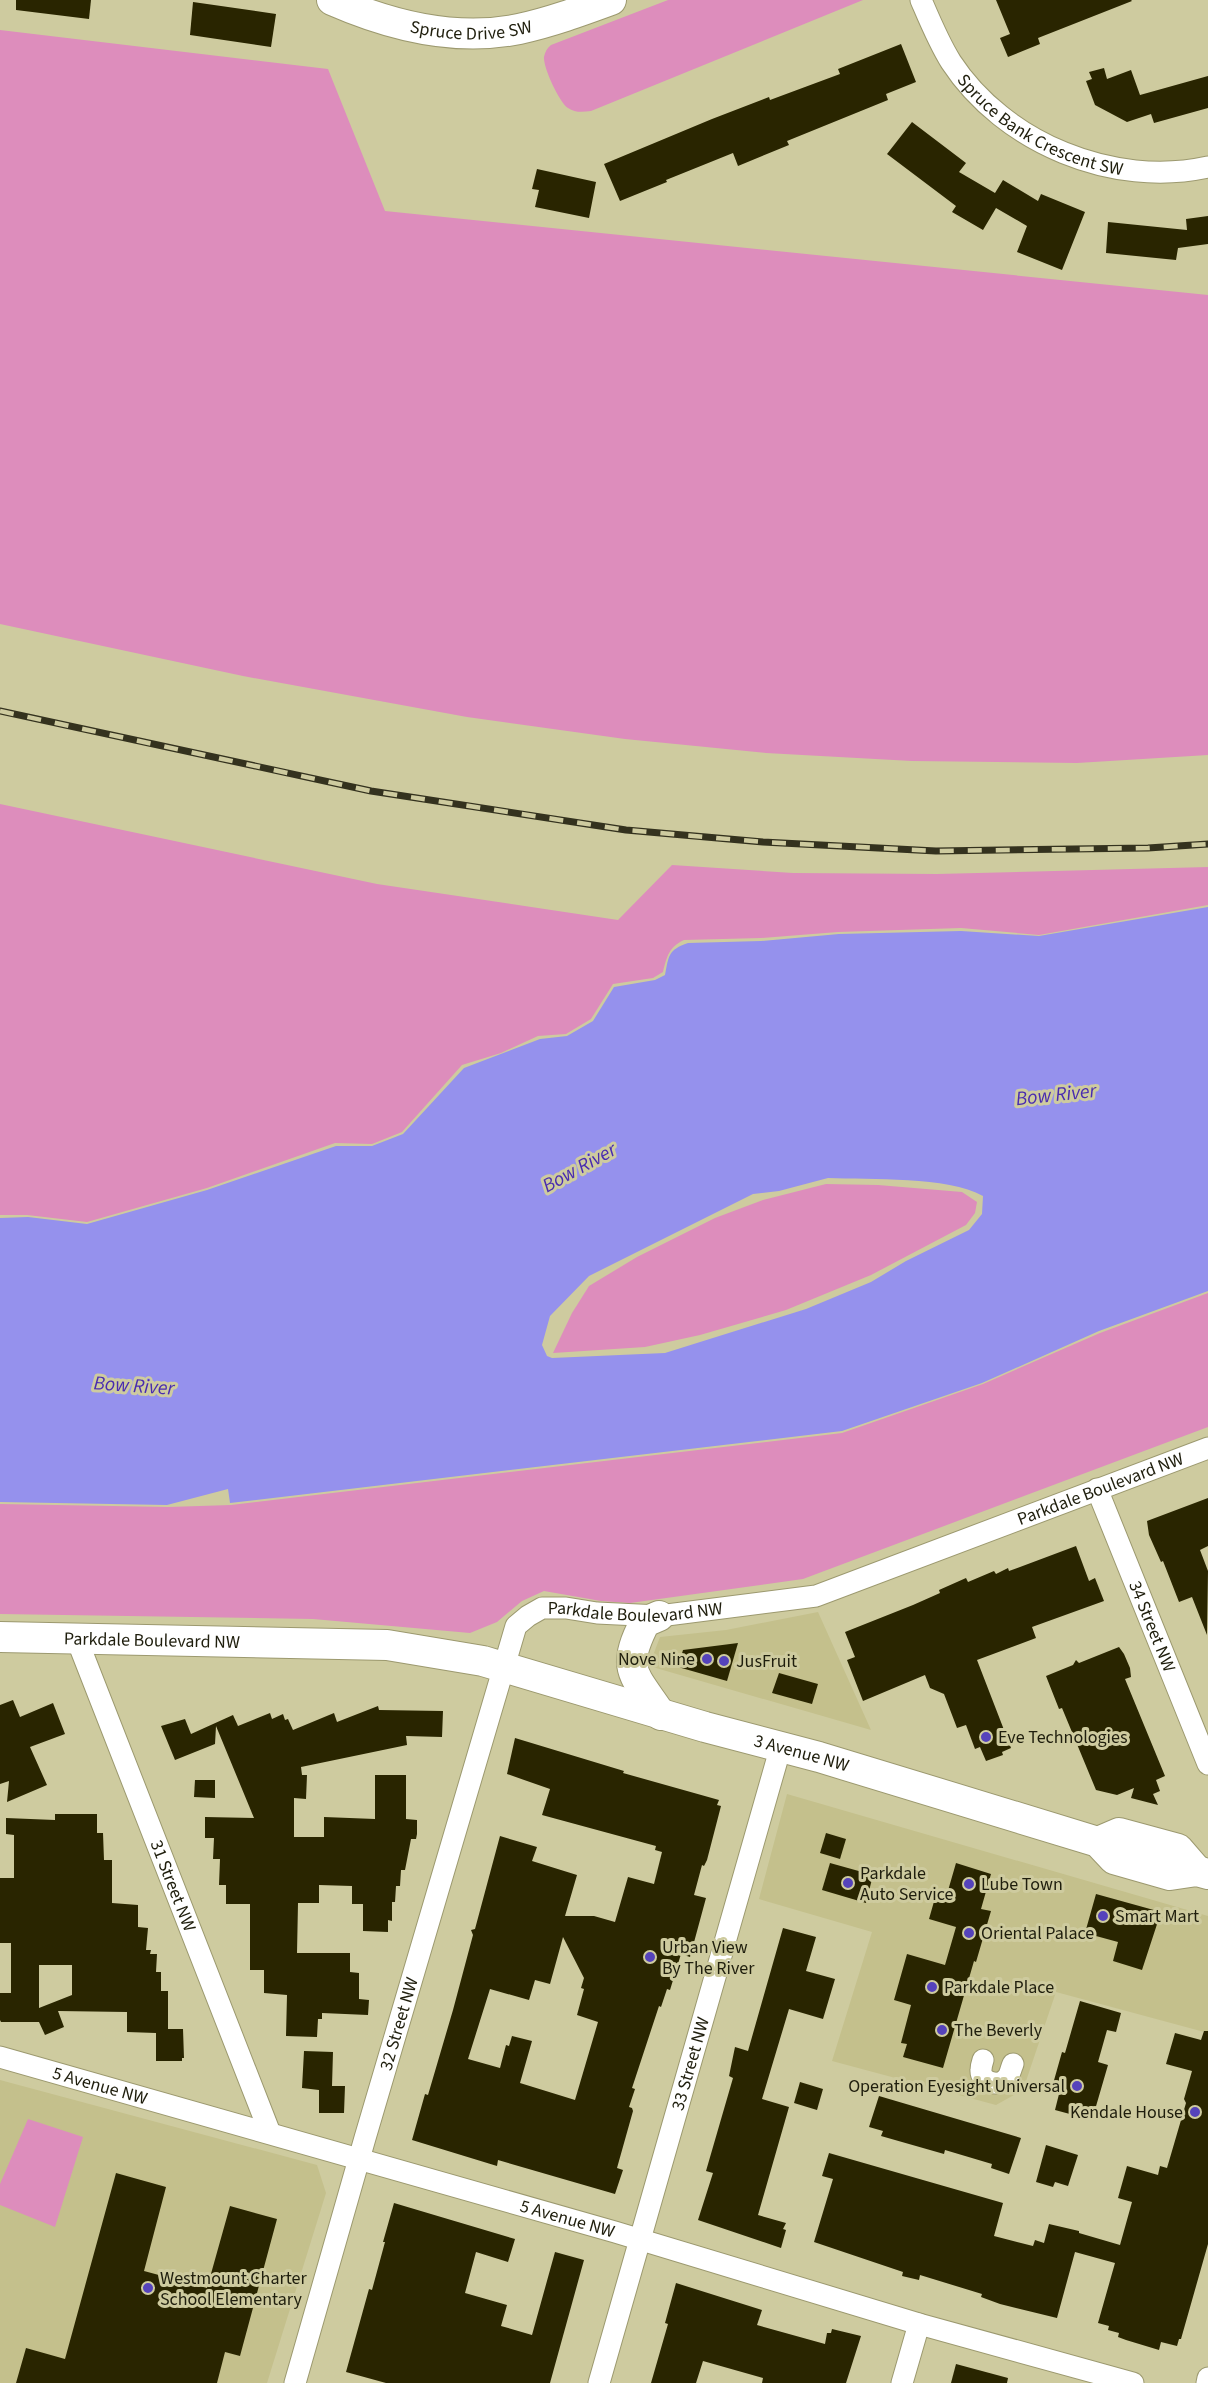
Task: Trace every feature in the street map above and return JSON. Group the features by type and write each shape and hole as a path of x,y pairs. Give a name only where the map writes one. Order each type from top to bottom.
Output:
{"main road":[{"name":"Spruce Drive SW","path":"332,0 365,14 400,24 460,33 519,29 611,0"},
{"path":"659,1616 645,1622 630,1656 633,1672 660,1715"},
{"name":"Parkdale Boulevard NW","path":"0,1637 387,1645 504,1667"},
{"name":"3 Avenue NW","path":"504,1667 660,1715 782,1746 1098,1842 1119,1833 1168,1847 1178,1850 1203,1872"}],"street":[{"name":"Spruce Bank Crescent SW","path":"921,0 951,61 964,78 993,109 1031,136 1077,158 1110,167 1152,172 1208,167"},
{"name":"Parkdale Boulevard NW","path":"504,1667 516,1626 542,1608 659,1616 816,1596 1208,1448"},
{"name":"34 Street NW","path":"1096,1490 1208,1764"},
{"name":"31 Street NW","path":"76,1637 270,2133"},
{"name":"32 Street NW","path":"295,2383 358,2160 504,1667"},
{"name":"33 Street NW","path":"599,2383 782,1746"},
{"name":"5 Avenue NW","path":"0,2057 640,2240 919,2324 1133,2383"},
{"path":"983,2060 980,2071 984,2079 992,2083 1000,2083 1007,2078 1013,2064"},
{"path":"902,2383 919,2324"},
{"path":"1207,2383 1208,2378"}],"shaded area":[{"path":"668,0 863,0 591,111 571,110 564,104 552,84 544,62 545,53 551,45"},
{"path":"0,30 328,69 385,211 1208,295 1208,755 1077,763 912,761 766,753 625,739 467,717 243,676 0,624"},
{"path":"0,804 377,884 618,920 672,865 793,873 937,874 1208,867 1208,905 1039,935 961,928 684,940 669,953 663,972 653,978 613,984 591,1019 566,1034 538,1036 501,1053 462,1065 402,1132 372,1144 335,1143 207,1188 87,1222 27,1215 0,1215"},
{"path":"826,1184 878,1185 962,1192 977,1202 975,1213 966,1225 871,1275 786,1310 700,1335 645,1347 553,1353 572,1313 589,1286 637,1257 715,1218 763,1200"},
{"path":"1208,1293 1208,1427 803,1579 630,1603 601,1601 544,1591 522,1601 497,1622 470,1633 313,1619 0,1614 0,1504 168,1507 231,1505 842,1433 983,1384 1100,1333"},
{"path":"818,1612 871,1730 649,1666 660,1637 726,1630"},
{"path":"787,1794 1208,1916 1208,2033 1056,1992 1023,2090 996,2105 832,2061 872,1932 759,1899"},
{"name":"Westmount Charter School Elementary","path":"0,2080 317,2165 326,2193 267,2383 0,2383"},
{"path":"28,2119 83,2137 55,2227 0,2205 0,2184"}],"water":[{"name":"Bow River","path":"1208,907 1208,1291 1099,1331 982,1383 842,1431 230,1503 228,1489 167,1505 0,1502 0,1218 28,1217 87,1224 207,1190 336,1146 372,1146 403,1134 464,1068 540,1039 567,1036 593,1021 614,987 655,980 665,975 670,954 688,943 761,941 839,934 961,931 1039,936","holes":["828,1178 886,1179 950,1185 983,1196 982,1214 969,1230 906,1261 871,1282 806,1309 665,1353 552,1358 547,1356 542,1345 550,1316 589,1276 753,1194 779,1191"]}],"building":[{"path":"16,0 91,0 89,19 16,10"},
{"path":"996,0 1132,1 1038,38 1040,44 1008,57 1000,38 1010,34"},
{"path":"193,2 276,14 271,47 190,35"},
{"path":"901,44 916,82 886,94 888,100 787,141 789,145 738,166 733,153 620,201 604,164 769,97 770,100 840,74 838,69"},
{"path":"1104,68 1107,79 1131,70 1140,95 1208,76 1208,108 1154,123 1151,114 1127,122 1095,105 1086,81 1092,79 1089,72"},
{"path":"912,122 966,163 959,172 995,193 1003,180 1038,201 1041,194 1085,212 1062,270 1017,252 1027,226 996,208 983,230 952,212 956,206 887,154"},
{"path":"537,169 596,182 589,218 535,207 539,190 532,189"},
{"path":"1208,216 1208,244 1178,248 1176,260 1106,253 1108,222 1187,230 1186,219"},
{"path":"1208,1498 1208,1546 1200,1550 1208,1571 1207,1635 1192,1597 1179,1602 1163,1561 1161,1562 1149,1535 1147,1521"},
{"path":"1076,1546 1089,1581 1095,1578 1104,1601 1032,1627 1036,1638 977,1660 1011,1748 1002,1752 1003,1755 986,1761 980,1747 975,1749 966,1725 957,1728 944,1694 930,1688 925,1675 863,1701 847,1660 855,1657 845,1632 940,1593 939,1590 966,1578 968,1582 994,1571 996,1574 1008,1568 1009,1571"},
{"name":"Nove Nine","path":"738,1643 727,1681 678,1667 683,1650"},
{"path":"1119,1647 1130,1668 1131,1677 1125,1679 1165,1776 1156,1780 1160,1791 1153,1794 1158,1805 1131,1798 1134,1788 1117,1795 1096,1790 1046,1676 1073,1665 1076,1660 1079,1663"},
{"path":"779,1673 818,1684 812,1704 772,1693"},
{"path":"13,1700 20,1717 53,1703 65,1734 30,1747 47,1785 7,1802 9,1781 0,1784 0,1705"},
{"path":"378,1706 379,1710 443,1711 442,1737 406,1736 407,1745 301,1767 302,1775 307,1775 306,1799 294,1798 294,1837 324,1837 324,1817 375,1819 375,1775 406,1775 406,1819 417,1820 417,1834 416,1839 411,1839 405,1870 401,1870 400,1886 396,1886 395,1902 392,1902 392,1921 388,1920 388,1932 363,1931 363,1904 352,1904 352,1886 319,1885 319,1903 298,1903 297,1953 350,1953 350,1972 359,1973 359,1999 369,2000 368,2015 322,2013 322,2019 318,2019 317,2037 286,2036 287,1995 264,1993 264,1970 250,1970 250,1904 226,1904 226,1885 219,1885 220,1859 213,1859 214,1838 205,1838 205,1817 254,1818 216,1726 215,1744 175,1760 161,1726 185,1719 191,1734 233,1715 238,1726 270,1713 272,1719 283,1714 293,1730 334,1713 337,1722"},
{"path":"515,1738 624,1771 623,1773 719,1800 717,1805 721,1806 707,1860 704,1866 702,1865 694,1895 706,1898 690,1957 681,1954 670,1990 667,1989 661,2007 659,2006 632,2088 635,2089 629,2107 633,2111 617,2168 623,2170 615,2194 498,2160 497,2166 412,2140 453,2010 473,1935 471,1930 475,1929 500,1836 537,1847 532,1861 577,1875 565,1916 594,1916 615,1922 628,1877 654,1884 662,1852 655,1850 656,1846 542,1815 550,1789 507,1774","holes":["563,1937 584,1978 581,1988 584,1989 577,2015 598,2022 575,2100 520,2083 532,2041 512,2036 509,2046 506,2045 500,2068 468,2059 490,1989 529,2000 535,1980 550,1984"]},
{"path":"195,1780 215,1780 215,1798 194,1797"},
{"path":"55,1814 97,1814 97,1833 103,1833 104,1860 112,1860 112,1903 138,1905 138,1927 148,1928 146,1950 151,1950 150,1954 157,1954 156,1972 161,1972 161,1991 168,1991 168,2029 183,2029 184,2058 182,2061 156,2061 156,2033 127,2032 127,2012 58,2011 64,2027 45,2035 39,2022 1,2022 0,1993 11,1993 11,1943 0,1943 0,1878 14,1878 14,1835 6,1834 6,1818 55,1820","holes":["39,1965 72,1965 72,1995 39,2008"]},
{"path":"826,1833 846,1839 840,1859 820,1853"},
{"name":"Parkdale Auto Service","path":"830,1863 873,1875 866,1903 822,1890"},
{"path":"956,1863 991,1874 981,1909 991,1911 943,2068 903,2057 907,2044 901,2043 911,2005 894,2000 907,1954 945,1965 956,1927 929,1919 935,1898 945,1901"},
{"path":"1096,1894 1161,1912 1142,1970 1113,1961 1118,1942 1085,1933"},
{"path":"783,1928 816,1937 806,1971 835,1979 823,2019 789,2009 762,2099 789,2107 758,2215 786,2223 781,2248 698,2220 713,2173 706,2171 733,2078 729,2076 735,2047 748,2051"},
{"path":"1080,2001 1121,2013 1116,2032 1107,2030 1098,2062 1108,2065 1092,2120 1055,2110 1059,2094 1051,2091"},
{"path":"1204,2031 1208,2031 1208,2244 1177,2346 1161,2342 1159,2350 1118,2337 1119,2333 1108,2330 1109,2326 1098,2323 1115,2263 1075,2252 1057,2318 1000,2304 981,2297 982,2294 920,2275 919,2280 902,2276 903,2272 814,2242 833,2179 822,2176 829,2153 1003,2203 994,2236 1033,2246 1035,2240 1044,2243 1049,2224 1120,2245 1132,2202 1118,2198 1127,2166 1158,2175 1160,2166 1167,2168 1186,2103 1184,2099 1192,2071 1166,2064 1175,2033 1201,2040"},
{"path":"304,2051 333,2052 332,2086 345,2086 344,2113 319,2113 319,2090 302,2088"},
{"path":"800,2082 823,2089 817,2110 794,2103"},
{"path":"879,2096 1021,2138 1009,2174 991,2168 992,2164 945,2150 944,2154 881,2136 883,2131 869,2127"},
{"path":"1046,2145 1078,2155 1068,2186 1055,2182 1053,2187 1036,2182"},
{"path":"116,2173 166,2187 144,2271 207,2288 230,2206 277,2219 240,2356 225,2352 217,2383 16,2383 26,2348 65,2359"},
{"path":"394,2203 515,2239 508,2262 476,2252 465,2293 507,2305 501,2326 532,2335 555,2252 584,2260 550,2383 386,2383 346,2372 369,2289 372,2290"},
{"path":"676,2283 762,2310 757,2325 825,2344 827,2333 831,2333 832,2329 861,2336 846,2383 762,2383 763,2378 703,2361 696,2383 651,2383 668,2324 665,2323"},
{"path":"956,2364 1008,2378 1007,2383 951,2383"}],"railway":[{"path":"0,711 371,791 626,830 763,842 936,851 1148,848 1208,844"}],"place":[{"name":"Nove Nine","path":"707,1659"},
{"name":"JusFruit","path":"724,1661"},
{"name":"Eve Technologies","path":"986,1737"},
{"name":"Parkdale Auto Service","path":"848,1883"},
{"name":"Lube Town","path":"969,1884"},
{"name":"Smart Mart","path":"1103,1916"},
{"name":"Oriental Palace","path":"969,1933"},
{"name":"Urban View By The River","path":"650,1957"},
{"name":"Parkdale Place","path":"932,1987"},
{"name":"The Beverly","path":"942,2030"},
{"name":"Operation Eyesight Universal","path":"1077,2086"},
{"name":"Kendale House","path":"1195,2112"},
{"name":"Westmount Charter School Elementary","path":"148,2288"}]}
